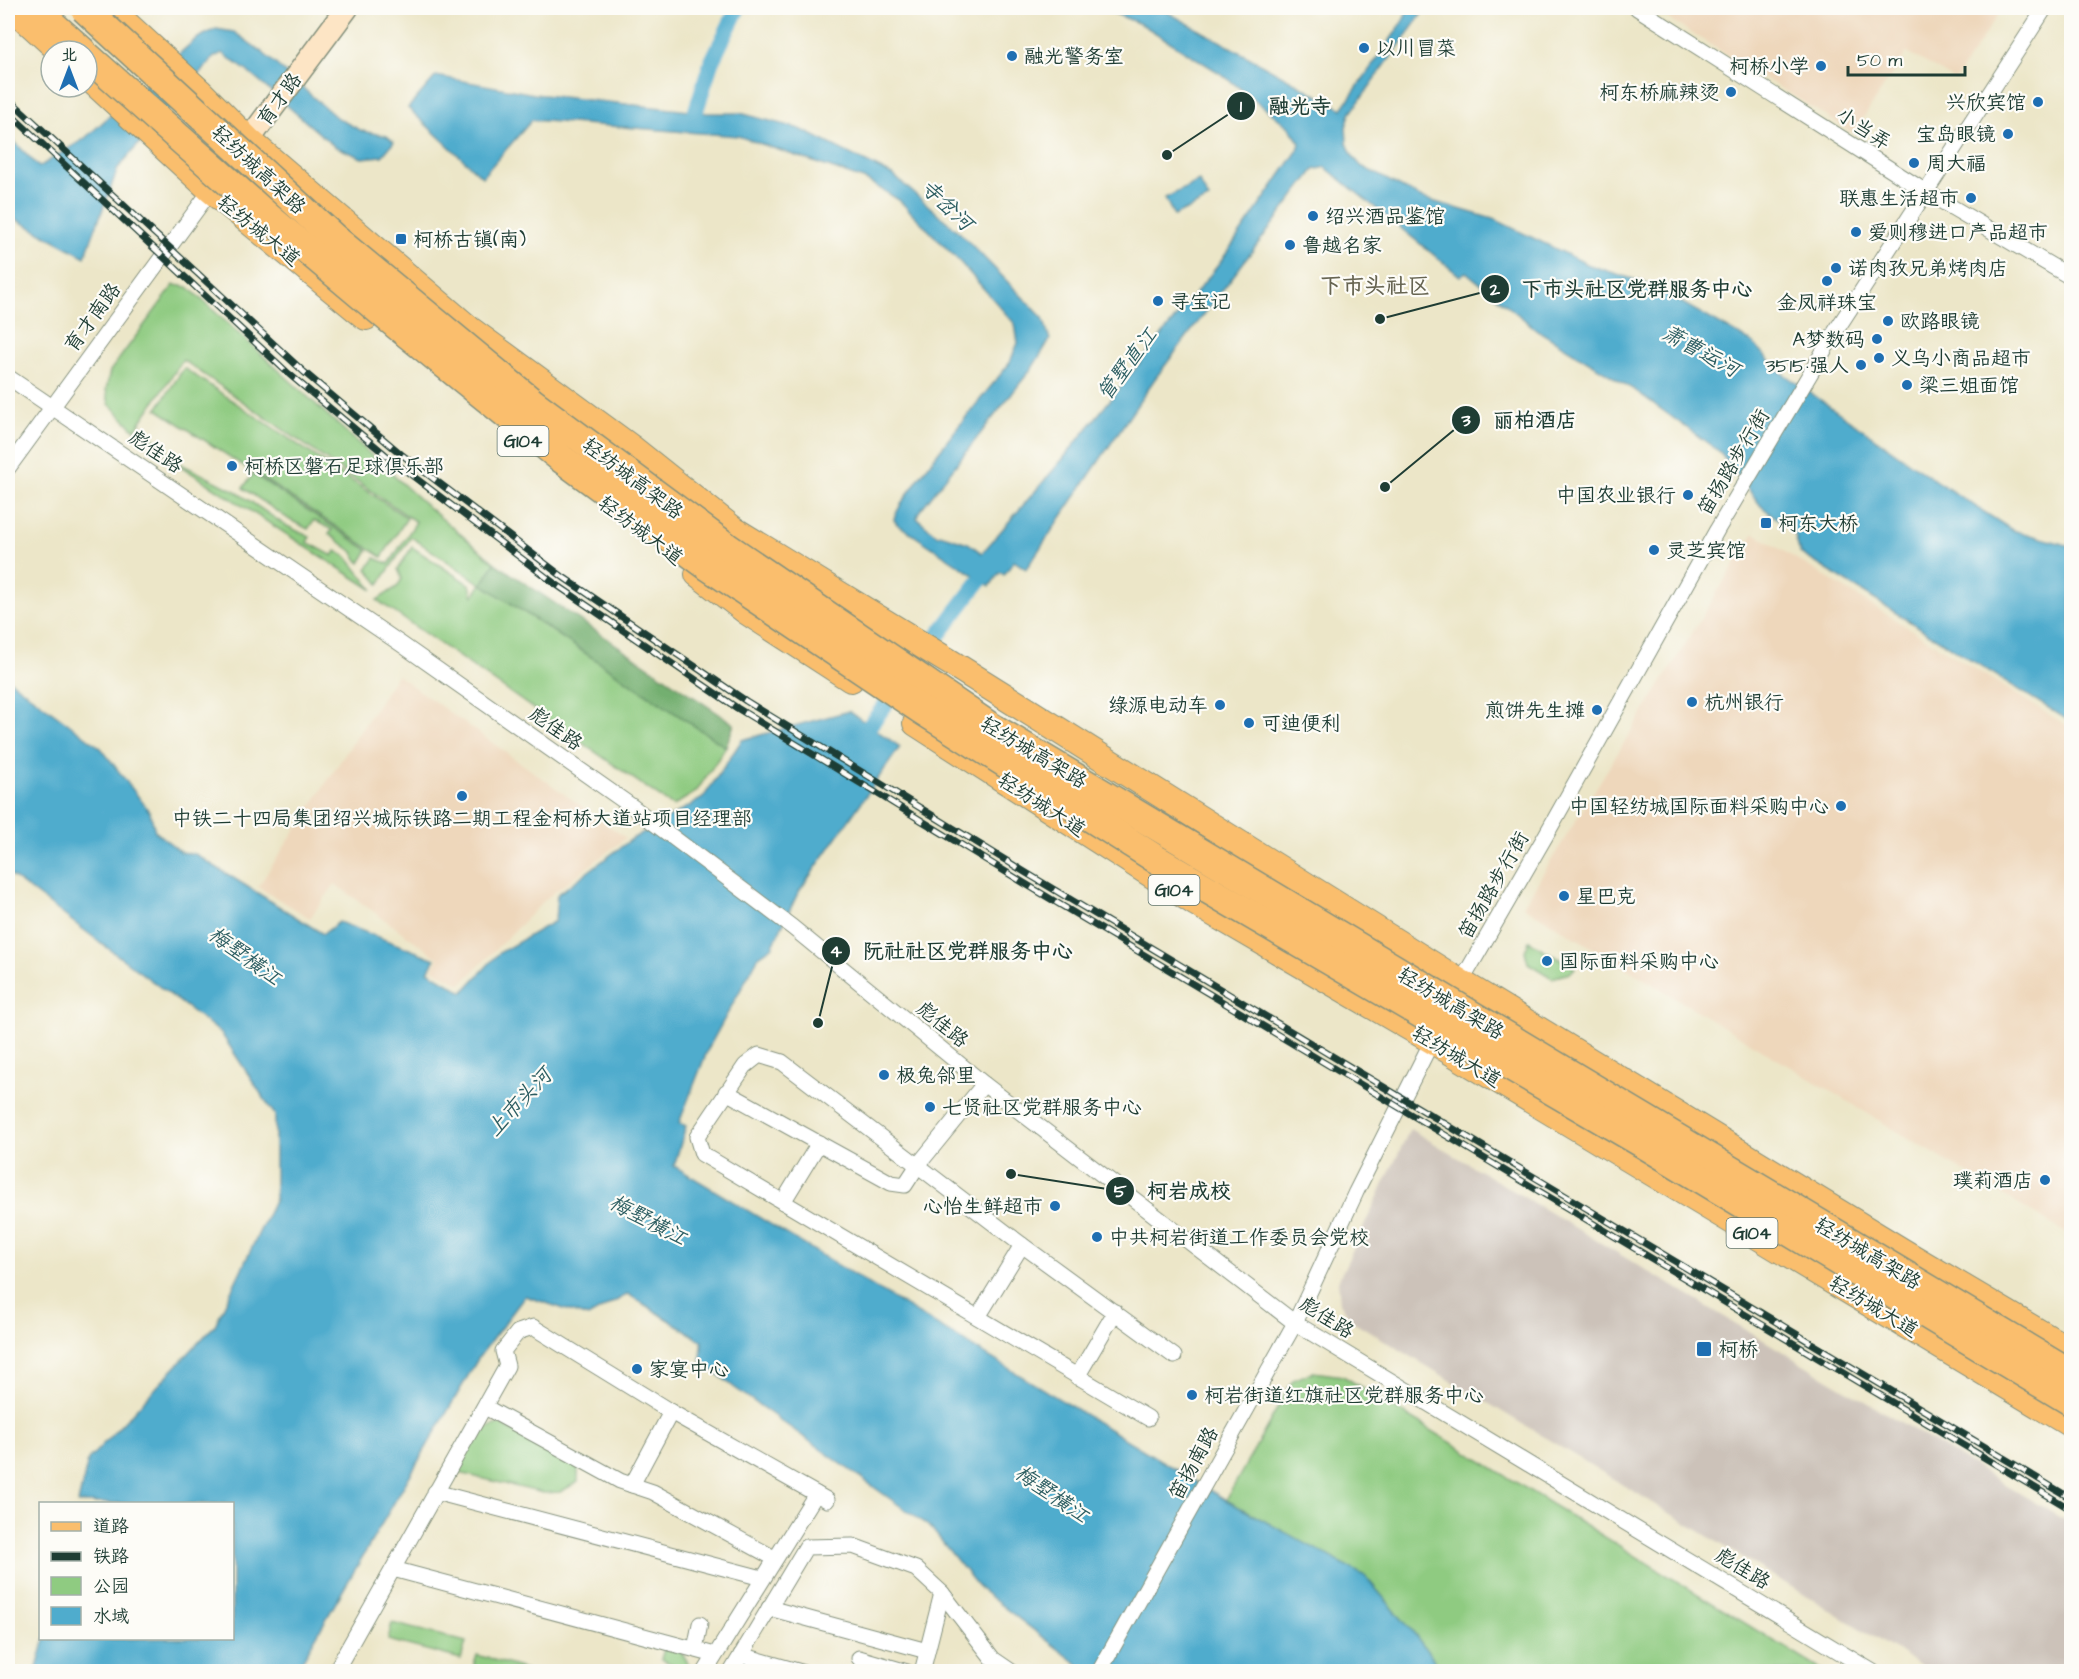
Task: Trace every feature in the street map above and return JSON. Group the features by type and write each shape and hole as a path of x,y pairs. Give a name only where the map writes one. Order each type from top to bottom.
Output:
{"highway":[{"path":"34,8 69,39"},
{"name":"轻纺城高架路","path":"84,8 334,238 534,404 727,547 988,725 2072,1375"},
{"name":"轻纺城高架路","path":"99,67 259,209 400,328 562,459 709,567 920,709 1156,859 1642,1143 2072,1402"}],"main road":[{"path":"14,8 47,39"},
{"path":"109,8 199,91 249,141 469,329 630,447 734,530 961,669 1460,982 2072,1352"},
{"name":"轻纺城大道","path":"99,87 211,190 457,390 746,611 923,728 1196,903 1433,1041 2072,1425"}],"street":[{"name":"育才路","path":"211,190 347,8"},
{"name":"小当弄","path":"1637,8 1926,192 2072,278"},
{"name":"笛扬路步行街","path":"1460,982 1546,835 1717,530 1835,332 2045,8"},
{"name":"育才南路","path":"8,468 51,406 211,190"},
{"name":"彪佳路","path":"8,376 401,644 634,808 792,927 984,1084 1295,1323 1873,1671"},
{"name":"笛扬南路","path":"1099,1671 1295,1323 1356,1192 1433,1041 1460,982"},
{"path":"1148,1418 702,1154 697,1137 745,1066 759,1055 782,1062 1022,1245 1174,1356"},
{"path":"726,1092 891,1184 905,1185 918,1165 984,1084"},
{"path":"783,1202 819,1143"},
{"path":"978,1317 1022,1245"},
{"path":"1077,1377 1114,1312"},
{"path":"335,1671 507,1366 503,1351 518,1332 533,1327 671,1412 822,1497 774,1558 705,1671"},
{"path":"485,1407 620,1481 653,1492 774,1558"},
{"path":"632,1485 671,1412"},
{"path":"435,1492 762,1578"},
{"path":"731,1671 806,1547 854,1546 916,1569 942,1593 993,1659 1012,1671"},
{"path":"393,1569 715,1655"},
{"path":"922,1671 942,1593"},
{"path":"769,1608 927,1651"},
{"path":"695,1650 700,1624"},
{"path":"741,1655 801,1671"},
{"path":"859,1658 907,1671"}],"shaded area":[{"name":"柯桥小学","path":"1651,8 2002,8 1955,80 1907,52 1853,133"},
{"name":"中国轻纺城国际面料采购中心","path":"1754,533 2071,728 2071,1236 1523,906"},
{"path":"397,675 626,838 548,897 461,984 432,969 438,958 335,884 310,918 258,887"},
{"path":"1410,1129 2071,1524 2071,1671 1930,1671 1351,1320 1340,1303 1338,1281"}],"green space":[{"path":"174,285 188,287 428,507 495,563 482,584 726,747 696,792 673,806 377,600 397,587 402,579 398,569 412,547 470,585 473,596 481,584 411,537 379,584 367,569 375,558 389,564 416,522 183,360 135,430 109,404 106,390 110,371"},
{"path":"184,368 407,518 382,557 157,409"},
{"path":"145,430 183,465 235,491 285,525 310,537 307,542 333,556 336,551 347,557 373,590 182,467 140,434"},
{"path":"253,474 368,550 360,563 352,551 329,534 332,530 314,520 308,529 290,520 243,488"},
{"path":"495,563 734,724 726,747 482,584"},
{"path":"1529,941 1575,968 1570,973 1552,978 1528,963 1525,951"},
{"path":"1313,1372 1343,1376 1823,1671 1442,1671 1413,1632 1365,1576 1226,1500 1293,1380"},
{"path":"500,1424 578,1467 578,1482 560,1492 543,1493 451,1471 476,1435"},
{"path":"392,1623 466,1642 461,1659 388,1640"},
{"path":"664,1649 680,1650 694,1672 671,1671 674,1665 661,1659"},
{"path":"477,1655 527,1670 472,1671"}],"water":[{"name":"萧曹运河","path":"1101,8 1160,8 1342,109 1402,23 1409,8 1426,8 1350,114 1346,127 1347,143 1352,155 1361,166 1422,198 1496,220 1589,265 1651,285 1753,343 1778,370 1939,483 2012,530 2071,546 2071,722 1800,553 1794,532 1761,506 1720,452 1636,391 1537,330 1466,272 1460,276 1325,167 1314,170 1154,380 1026,569 1014,561 1004,575 1000,572 990,586 894,520 926,468 1009,364 1018,343 1015,324 959,261 899,200 866,180 738,136 532,120 482,177 408,108 436,76 534,94 708,113 740,113 800,129 894,176 960,233 1043,318 1050,340 1032,368 918,513 917,518 938,536 940,534 968,543 982,553 1062,460 1219,264 1298,150 1300,143 1289,127 1223,75 1143,25"},
{"path":"216,29 234,32 262,52 337,118 362,131 387,136 394,142 382,156 362,158 334,146 247,71 222,53 214,57 118,168 85,257 8,215 8,135 39,167 84,139 196,39"},
{"path":"1199,181 1209,199 1174,216 1165,198"},
{"path":"8,679 101,748 150,812 155,831 181,852 195,854 323,934 339,922 435,959 428,971 463,992 499,953 555,921 557,895 632,839 703,798 742,740 849,711 900,747 798,893 772,947 759,956 708,1049 679,1123 686,1126 674,1166 1226,1500 1365,1576 1413,1632 1442,1671 1087,1671 980,1589 931,1528 735,1388 701,1361 702,1341 628,1294 588,1317 525,1296 479,1357 296,1671 34,1671 37,1668 45,1640 234,1640 234,1502 78,1502 88,1460 215,1325 275,1199 275,1115 221,1033 8,873"}],"waterway":[{"path":"692,123 711,63 738,8"},
{"name":"管墅直江","path":"861,737 993,563"}],"railway":[{"path":"8,98 304,372 401,454 563,577 746,701 1028,874 2072,1499"},
{"path":"8,112 289,374 393,461 554,583 737,708 1024,883 2072,1510"}],"place":[{"name":"以川冒菜","path":"1364,48"},
{"name":"融光警务室","path":"1012,56"},
{"name":"柯桥小学","path":"1821,66"},
{"name":"柯东桥麻辣烫","path":"1731,92"},
{"name":"兴欣宾馆","path":"2038,102"},
{"name":"宝岛眼镜","path":"2008,134"},
{"name":"融光寺","path":"1167,155"},
{"name":"周大福","path":"1914,163"},
{"name":"联惠生活超市","path":"1971,198"},
{"name":"绍兴酒品鉴馆","path":"1313,216"},
{"name":"爱则穆进口产品超市","path":"1856,232"},
{"name":"柯桥古镇(南)","path":"401,239"},
{"name":"鲁越名家","path":"1290,245"},
{"name":"诺肉孜兄弟烤肉店","path":"1836,268"},
{"name":"金凤祥珠宝","path":"1827,281"},
{"name":"寻宝记","path":"1158,301"},
{"name":"下市头社区党群服务中心","path":"1380,319"},
{"name":"欧路眼镜","path":"1888,321"},
{"name":"A梦数码","path":"1877,339"},
{"name":"义乌小商品超市","path":"1879,358"},
{"name":"3515·强人","path":"1861,365"},
{"name":"梁三姐面馆","path":"1907,385"},
{"name":"柯桥区磐石足球俱乐部","path":"232,466"},
{"name":"丽柏酒店","path":"1385,487"},
{"name":"中国农业银行","path":"1688,495"},
{"name":"柯东大桥","path":"1766,523"},
{"name":"灵芝宾馆","path":"1654,550"},
{"name":"杭州银行","path":"1692,702"},
{"name":"绿源电动车","path":"1220,705"},
{"name":"煎饼先生摊","path":"1597,710"},
{"name":"可迪便利","path":"1249,723"},
{"name":"中铁二十四局集团绍兴城际铁路二期工程金柯桥大道站项目经理部","path":"462,796"},
{"name":"中国轻纺城国际面料采购中心","path":"1841,806"},
{"name":"星巴克","path":"1564,896"},
{"name":"国际面料采购中心","path":"1547,961"},
{"name":"阮社社区党群服务中心","path":"818,1023"},
{"name":"极兔邻里","path":"884,1075"},
{"name":"七贤社区党群服务中心","path":"930,1107"},
{"name":"柯岩成校","path":"1011,1174"},
{"name":"璞莉酒店","path":"2045,1180"},
{"name":"心怡生鲜超市","path":"1055,1206"},
{"name":"中共柯岩街道工作委员会党校","path":"1097,1237"},
{"name":"柯桥","path":"1704,1349"},
{"name":"家宴中心","path":"637,1369"},
{"name":"柯岩街道红旗社区党群服务中心","path":"1192,1395"}],"district":[{"name":"下市头社区","path":"1375,285"}],"water label":[{"name":"寺岔河","path":"947,205"},
{"name":"梅墅横江","path":"245,956"},
{"name":"上市头河","path":"519,1102"},
{"name":"梅墅横江","path":"648,1220"},
{"name":"梅墅横江","path":"1052,1494"}]}
